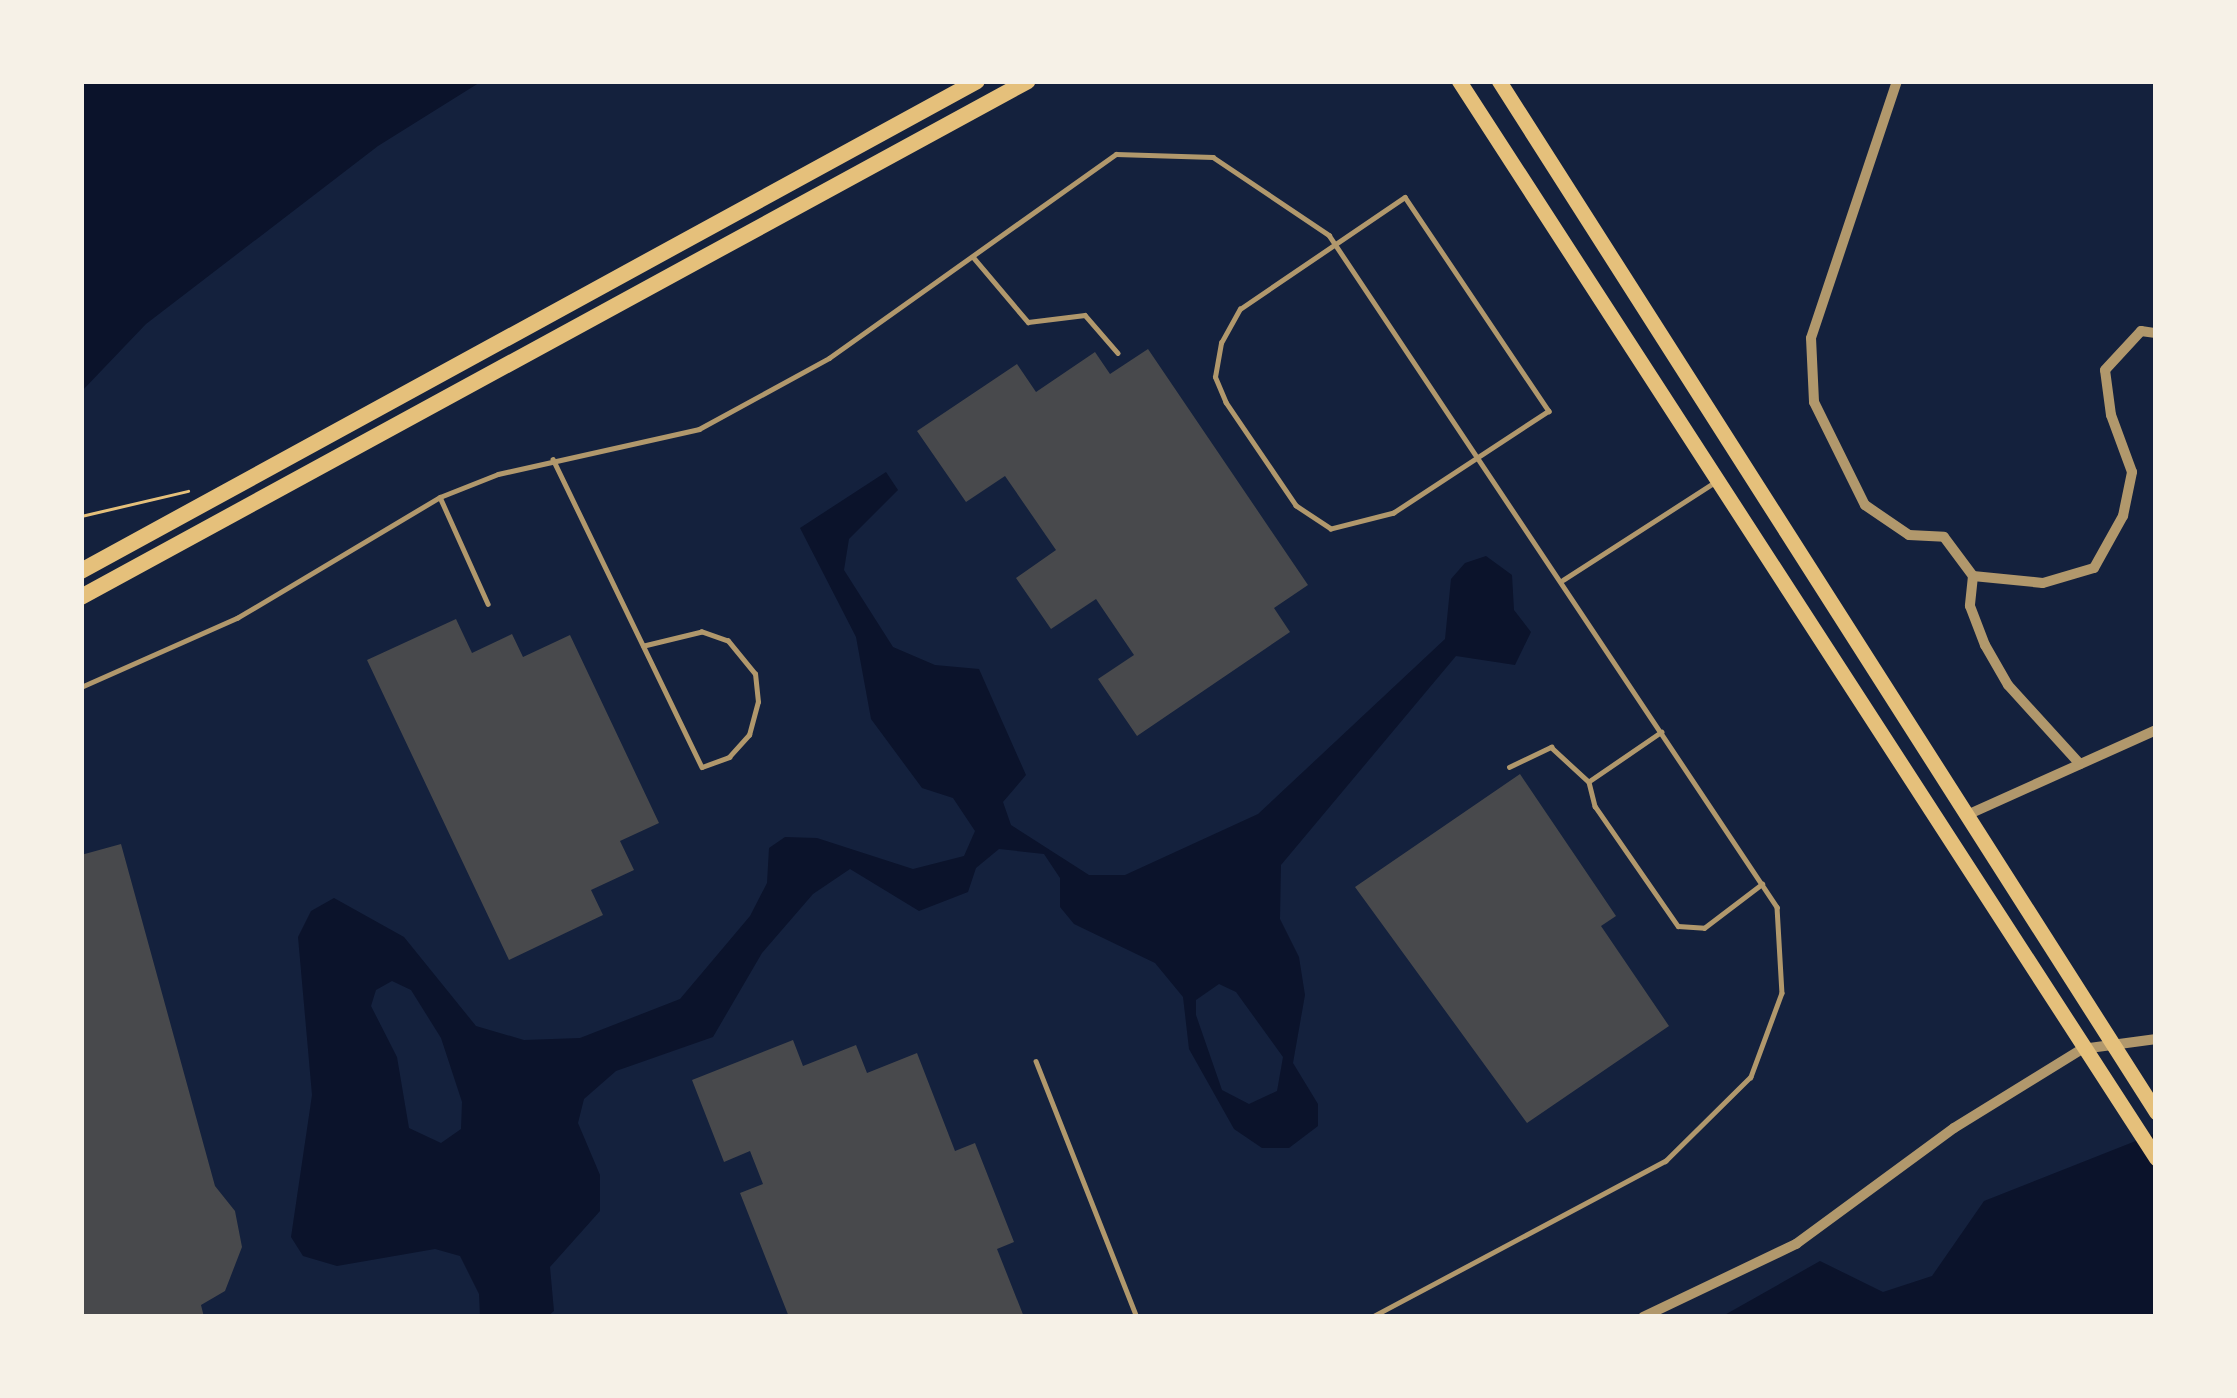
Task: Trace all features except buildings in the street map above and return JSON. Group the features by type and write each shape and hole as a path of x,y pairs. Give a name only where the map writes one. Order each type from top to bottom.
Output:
{"main road":[{"path":"81,571 976,81"},
{"path":"81,597 1028,81"},
{"path":"1459,81 2156,1158"},
{"path":"1499,81 2156,1112"}],"street":[{"path":"1897,81 1811,338 1814,402 1865,506 1909,535 1944,537 1973,576 1970,606 1985,645 2008,685 2080,764"},
{"path":"1973,576 2043,583 2094,568 2123,516 2132,472 2110,415 2105,370 2141,331 2156,333"},
{"path":"1967,815 2156,730"},
{"path":"1643,1317 1796,1244 1954,1128 2082,1049 2114,1041 2156,1040"}],"lane":[{"path":"81,687 237,619 440,497 553,459 699,429 829,358 1116,154 1214,157 1338,249 1777,907 1782,993 1751,1077 1666,1161 1372,1317"},
{"path":"1406,197 1549,411 1480,460 1394,514 1331,529 1296,506 1237,420 1215,376 1240,309 1338,249 1406,197"},
{"path":"974,258 1028,322 1085,315 1118,353"},
{"path":"553,459 644,646 703,767 729,758 749,735 758,702 755,674 728,640 702,632 644,646"},
{"path":"1562,581 1715,482"},
{"path":"440,497 488,604"},
{"path":"1589,782 1662,732"},
{"path":"1509,767 1551,747 1589,782 1595,806 1678,926 1704,928 1762,884"},
{"path":"1036,1061 1137,1317"}],"path":[{"path":"81,516 196,490"}],"water":[{"path":"81,81 482,81 378,146 146,324 81,392"},
{"path":"886,472 898,490 849,539 844,570 893,647 935,665 979,669 1026,775 1003,802 1011,825 1089,875 1125,875 1258,814 1445,639 1451,579 1465,563 1486,556 1512,575 1514,610 1531,632 1515,665 1456,656 1281,865 1280,919 1299,957 1305,995 1293,1063 1318,1104 1318,1126 1289,1148 1262,1148 1234,1129 1189,1049 1183,997 1155,963 1074,924 1060,907 1060,878 1044,854 999,849 976,868 968,892 919,911 850,869 813,894 762,953 713,1037 616,1071 584,1099 578,1123 600,1175 600,1211 550,1267 554,1311 547,1317 480,1317 479,1294 460,1256 435,1249 337,1266 303,1256 291,1237 312,1095 298,937 311,911 334,898 404,937 476,1026 524,1040 580,1038 680,999 750,916 767,883 769,848 785,837 817,838 913,869 964,856 975,831 953,798 922,788 871,719 856,637 800,528","holes":["392,981 411,990 441,1038 462,1102 461,1129 441,1143 409,1128 397,1057 371,1006 376,990","1219,984 1236,992 1283,1057 1277,1091 1249,1104 1222,1090 1196,1015 1196,1000"]},
{"path":"2156,1133 2156,1317 1721,1317 1820,1261 1883,1292 1932,1276 1984,1201"}]}
